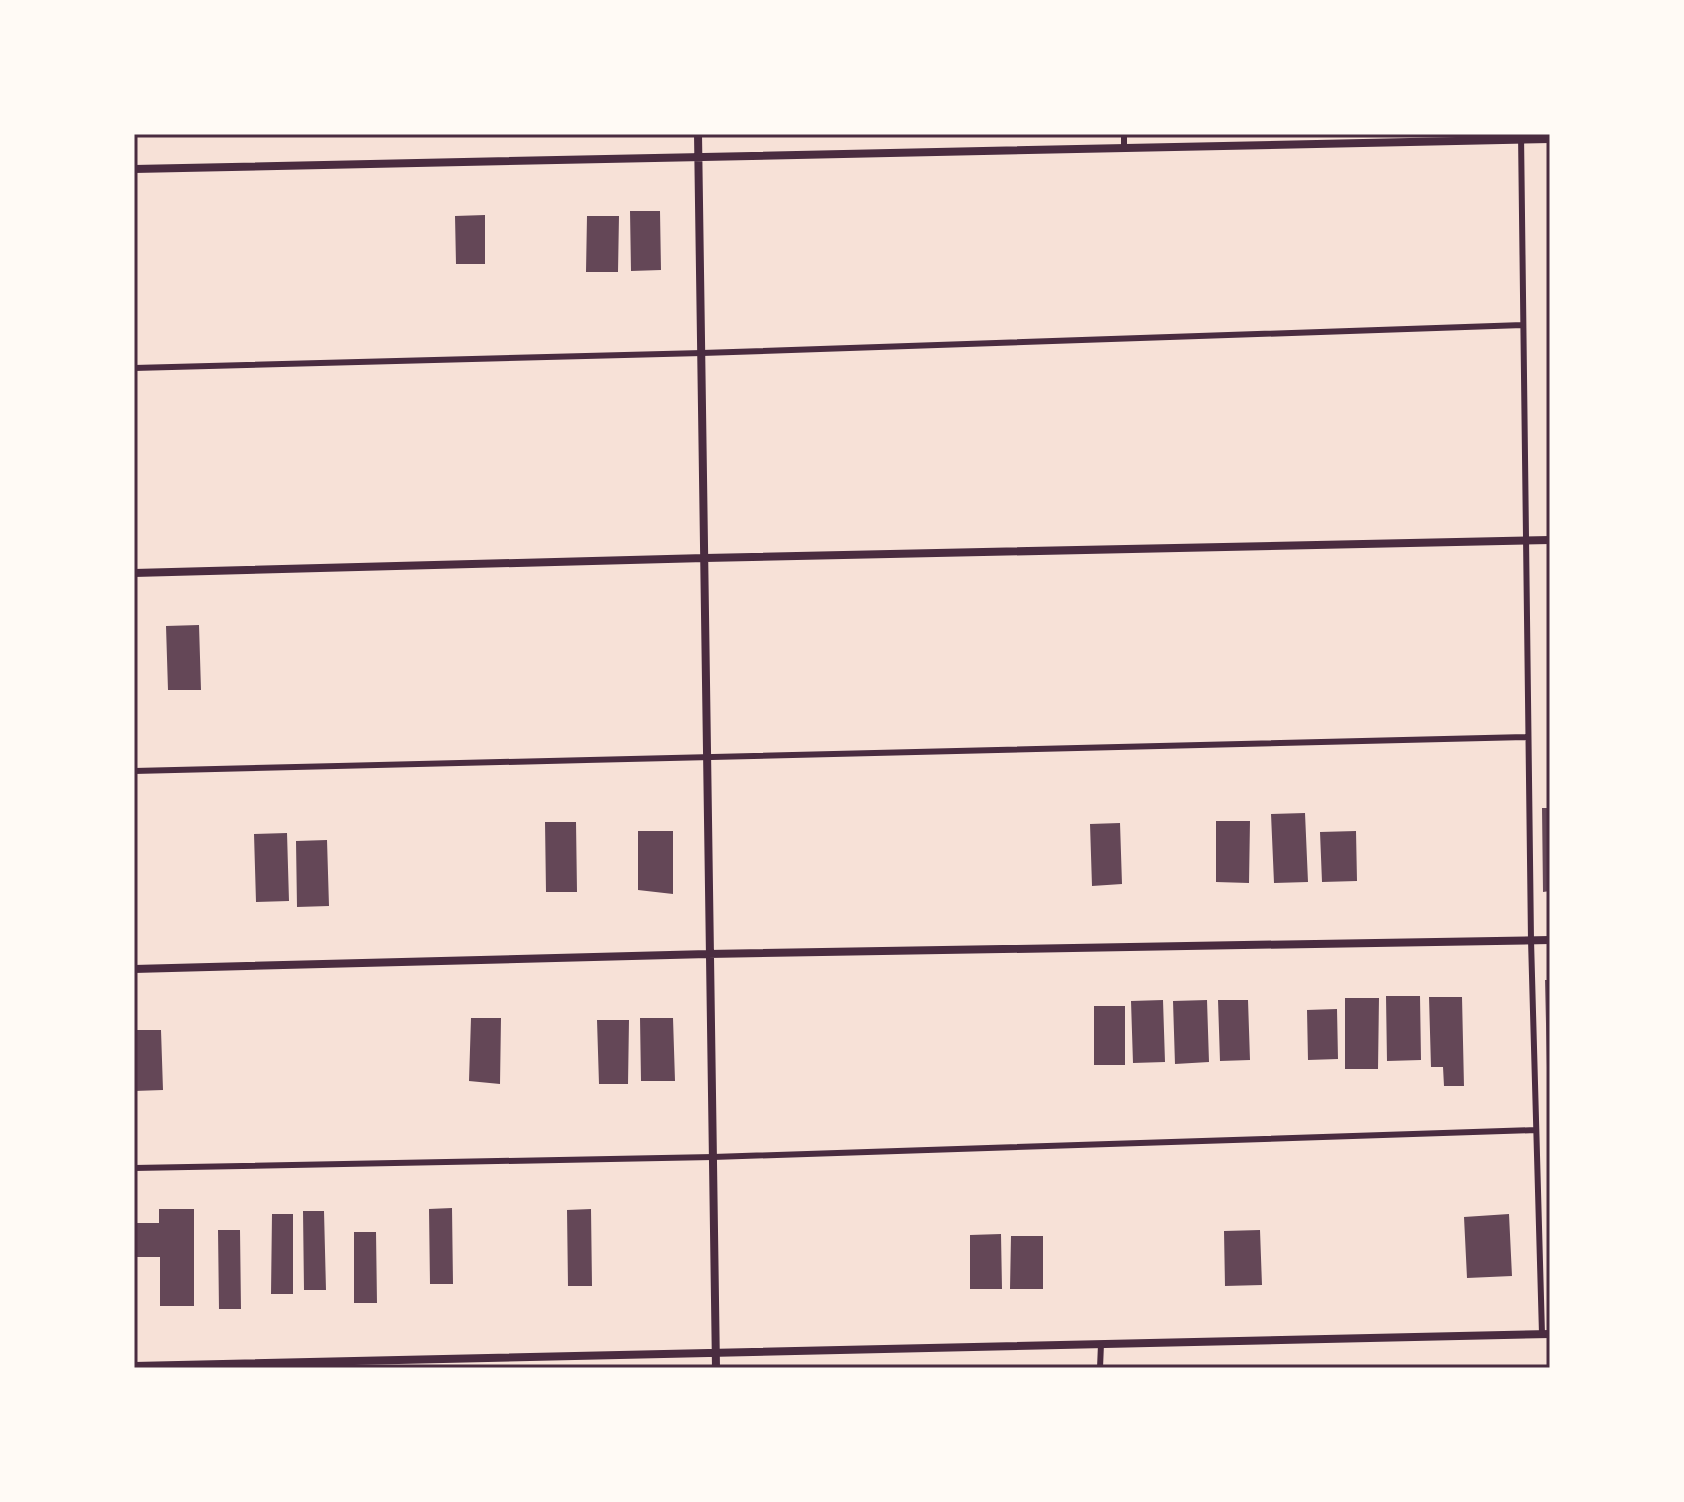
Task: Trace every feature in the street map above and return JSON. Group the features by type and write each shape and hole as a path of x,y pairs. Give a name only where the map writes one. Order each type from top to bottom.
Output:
{"street":[{"path":"698,134 716,1368"},
{"path":"134,169 1521,137 1550,139"},
{"path":"134,573 1550,540"},
{"path":"134,969 708,954 1550,940"},
{"path":"134,1366 1546,1334"}],"lane":[{"path":"1124,134 1124,148"},
{"path":"1521,137 1531,940 1546,1334"},
{"path":"134,368 702,353 1523,325"},
{"path":"134,771 1528,737"},
{"path":"134,1168 713,1157 1536,1130"},
{"path":"1100,1368 1101,1344"}],"building":[{"path":"630,211 660,211 661,270 631,271"},
{"path":"485,215 485,264 456,264 455,216"},
{"path":"587,216 619,216 618,272 586,272"},
{"path":"199,625 201,690 168,690 166,626"},
{"path":"1542,808 1550,808 1550,891 1543,892"},
{"path":"1305,813 1308,882 1274,883 1271,814"},
{"path":"1216,821 1250,821 1249,883 1216,882"},
{"path":"545,822 576,822 577,892 546,892"},
{"path":"1120,823 1122,884 1092,886 1090,824"},
{"path":"638,831 673,831 673,894 638,890"},
{"path":"1356,831 1357,881 1322,882 1320,832"},
{"path":"287,833 289,901 256,902 254,834"},
{"path":"327,840 329,906 297,907 296,841"},
{"path":"1545,980 1550,980 1550,1067 1547,1067"},
{"path":"1386,996 1420,996 1421,1060 1387,1061"},
{"path":"1429,997 1462,997 1464,1086 1444,1086 1443,1067 1431,1067"},
{"path":"1345,998 1379,998 1378,1069 1345,1069"},
{"path":"1163,1000 1165,1062 1133,1063 1131,1001"},
{"path":"1207,1000 1209,1062 1175,1064 1173,1001"},
{"path":"1218,1000 1248,1000 1250,1060 1220,1061"},
{"path":"1094,1006 1125,1006 1125,1065 1094,1065"},
{"path":"1337,1009 1338,1059 1308,1060 1307,1010"},
{"path":"471,1018 501,1018 500,1084 469,1081"},
{"path":"640,1018 673,1018 675,1081 641,1081"},
{"path":"597,1020 629,1020 628,1084 599,1084"},
{"path":"134,1030 161,1030 163,1090 134,1091"},
{"path":"452,1208 453,1284 430,1284 429,1209"},
{"path":"159,1209 194,1209 194,1306 160,1306 160,1257 137,1257 137,1223 159,1223"},
{"path":"591,1209 592,1286 568,1286 567,1210"},
{"path":"303,1211 324,1211 326,1290 304,1290"},
{"path":"272,1214 293,1214 293,1294 271,1294"},
{"path":"1509,1214 1512,1276 1467,1278 1464,1217"},
{"path":"218,1230 240,1230 241,1309 219,1309"},
{"path":"1260,1230 1262,1285 1225,1286 1224,1231"},
{"path":"354,1232 376,1232 377,1303 354,1303"},
{"path":"1001,1234 1002,1289 970,1289 970,1235"},
{"path":"1011,1236 1043,1236 1043,1289 1010,1289"}]}
